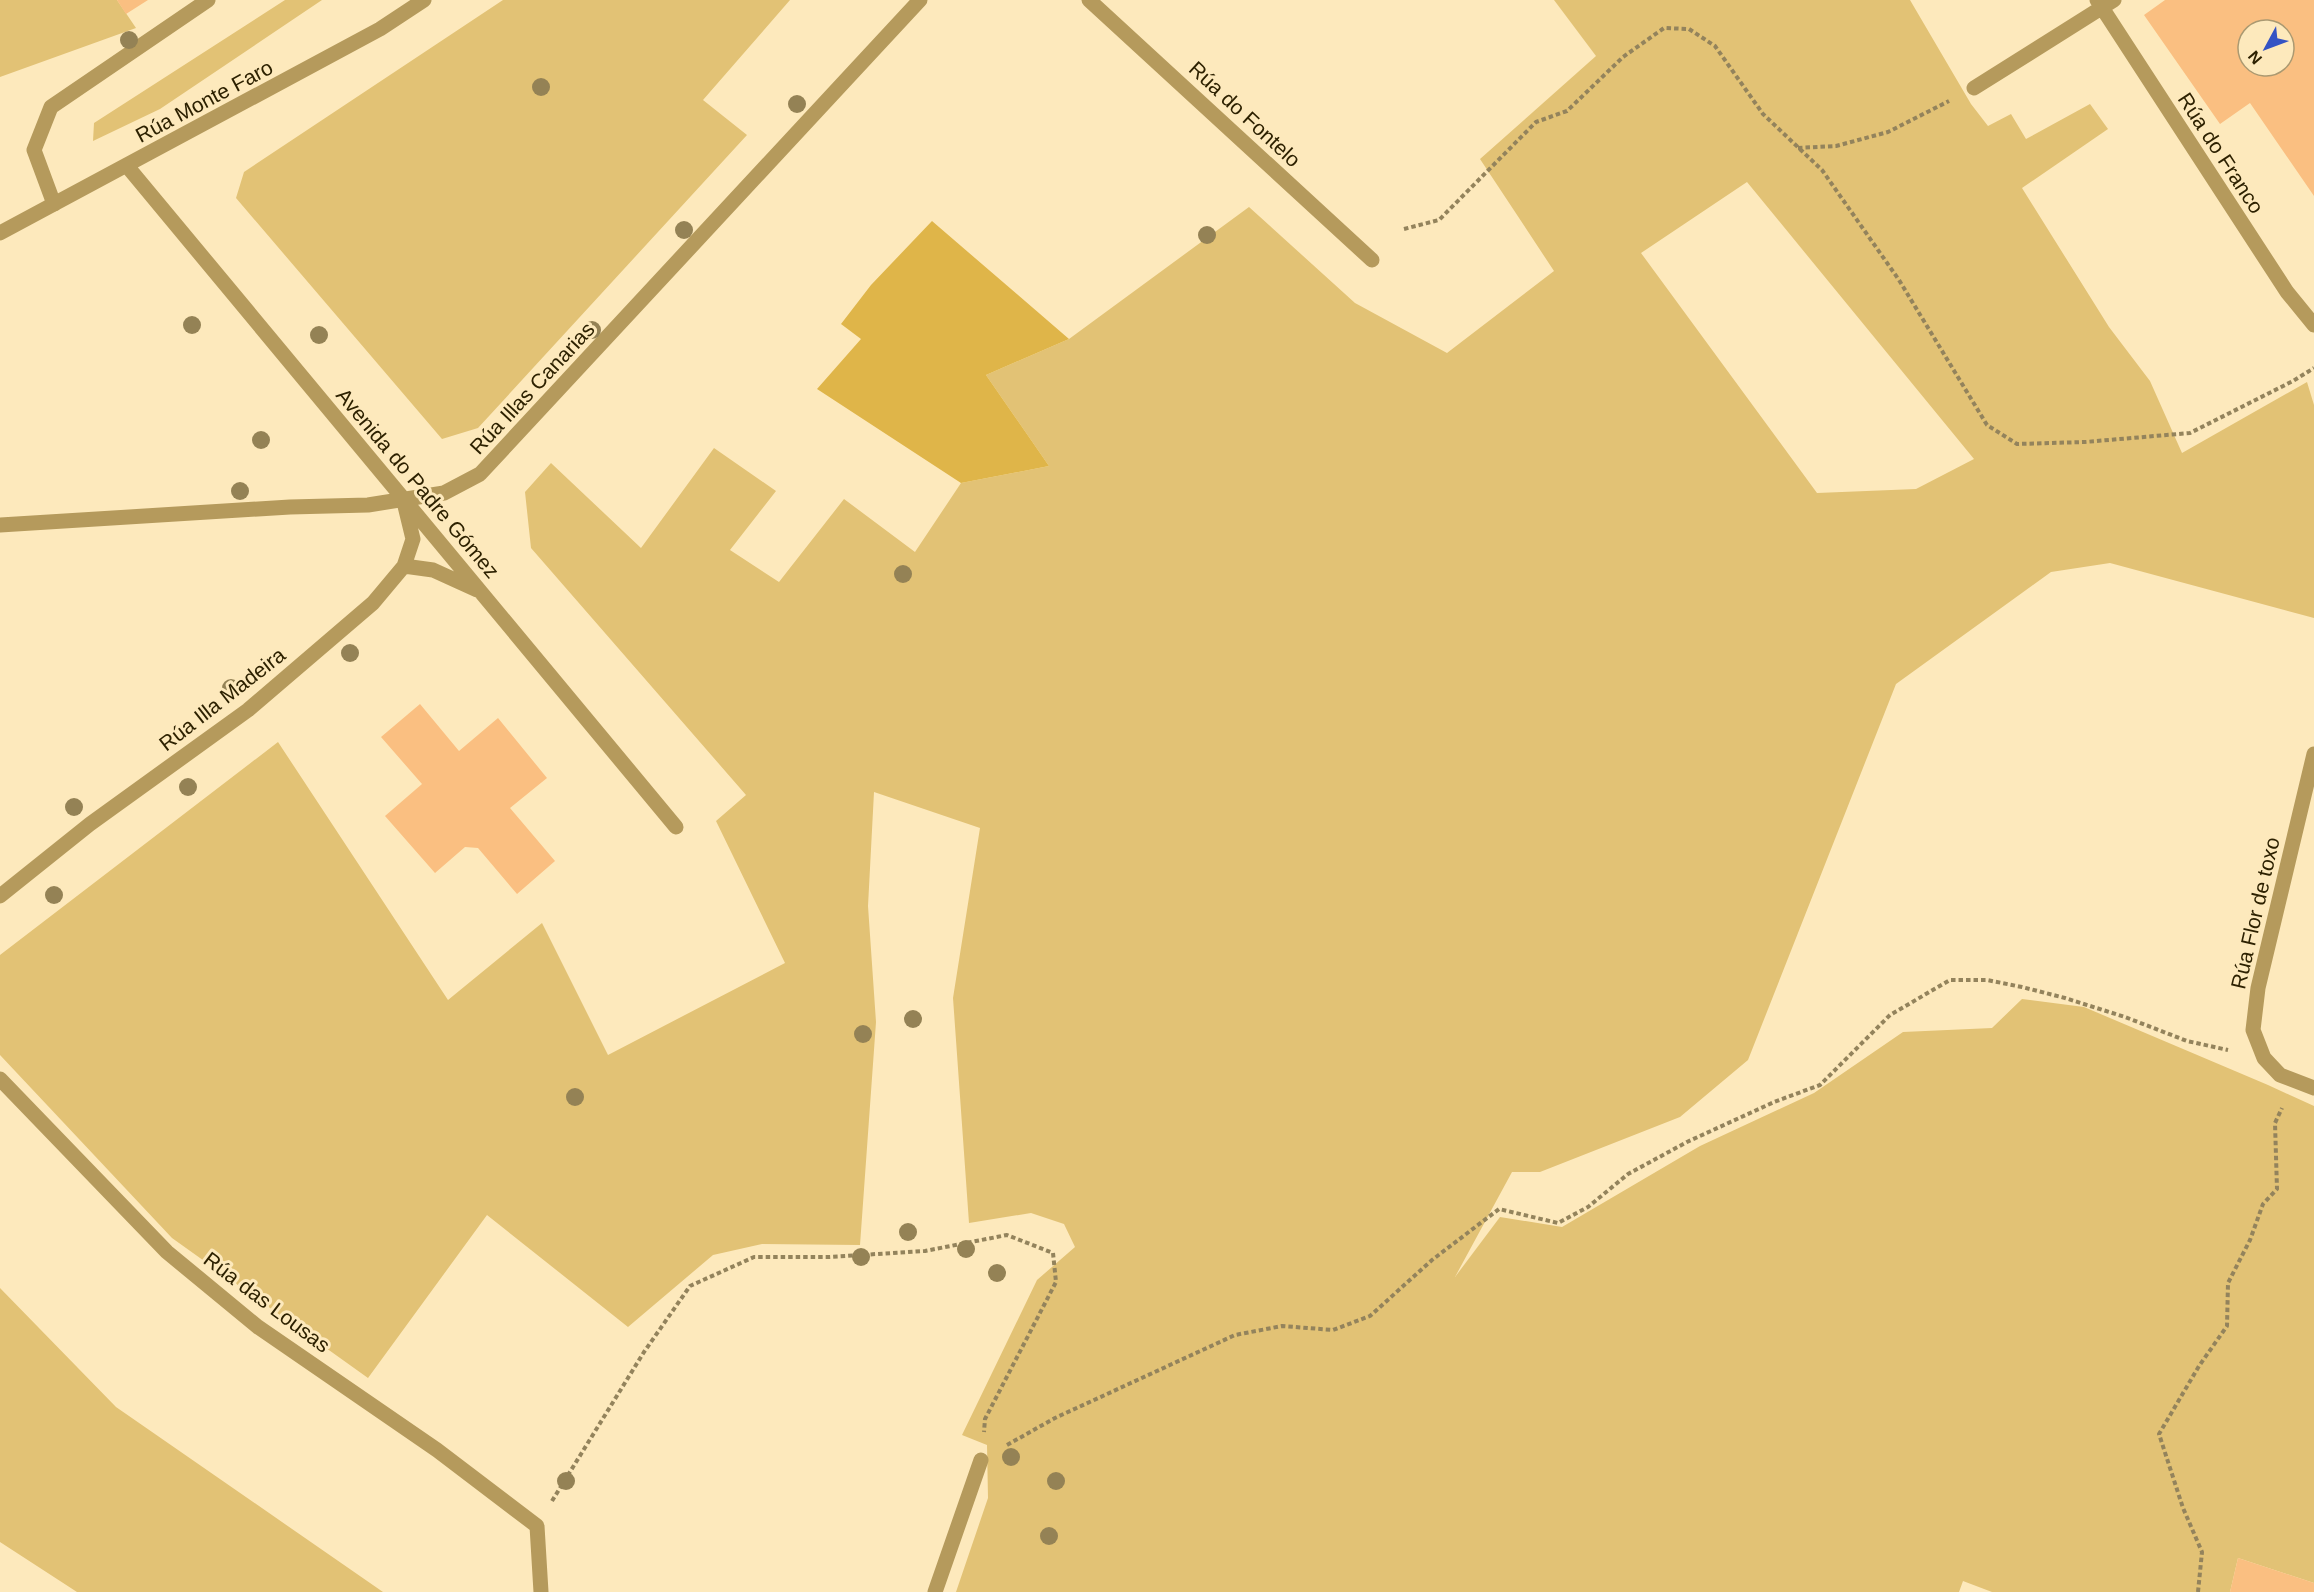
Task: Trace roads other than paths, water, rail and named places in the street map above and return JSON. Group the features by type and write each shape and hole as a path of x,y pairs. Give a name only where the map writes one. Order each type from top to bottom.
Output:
{"street":[{"path":"54,204 34,150 51,107 208,0"},
{"name":"Rúa Monte Faro","path":"0,233 380,29 424,0"},
{"name":"Rúa Illas Canarias","path":"0,525 290,507 368,505 444,493 480,474 920,0"},
{"name":"Rúa do Fontelo","path":"1089,0 1372,260"},
{"path":"1974,88 2105,2"},
{"name":"Rúa do Franco","path":"2105,2 2287,292 2314,325"},
{"name":"Avenida do Padre Gómez","path":"127,166 676,827"},
{"name":"Rúa Illa Madeira","path":"0,896 90,824 248,710 373,603 404,566 413,538 403,499"},
{"path":"404,566 433,570 479,591"},
{"name":"Rúa Flor de toxo","path":"2314,754 2258,988 2253,1030 2264,1058 2280,1075 2314,1088"},
{"name":"Rúa das Lousas","path":"0,1079 167,1252 258,1327 437,1450 537,1526 541,1592"},
{"path":"935,1592 981,1460"}]}
